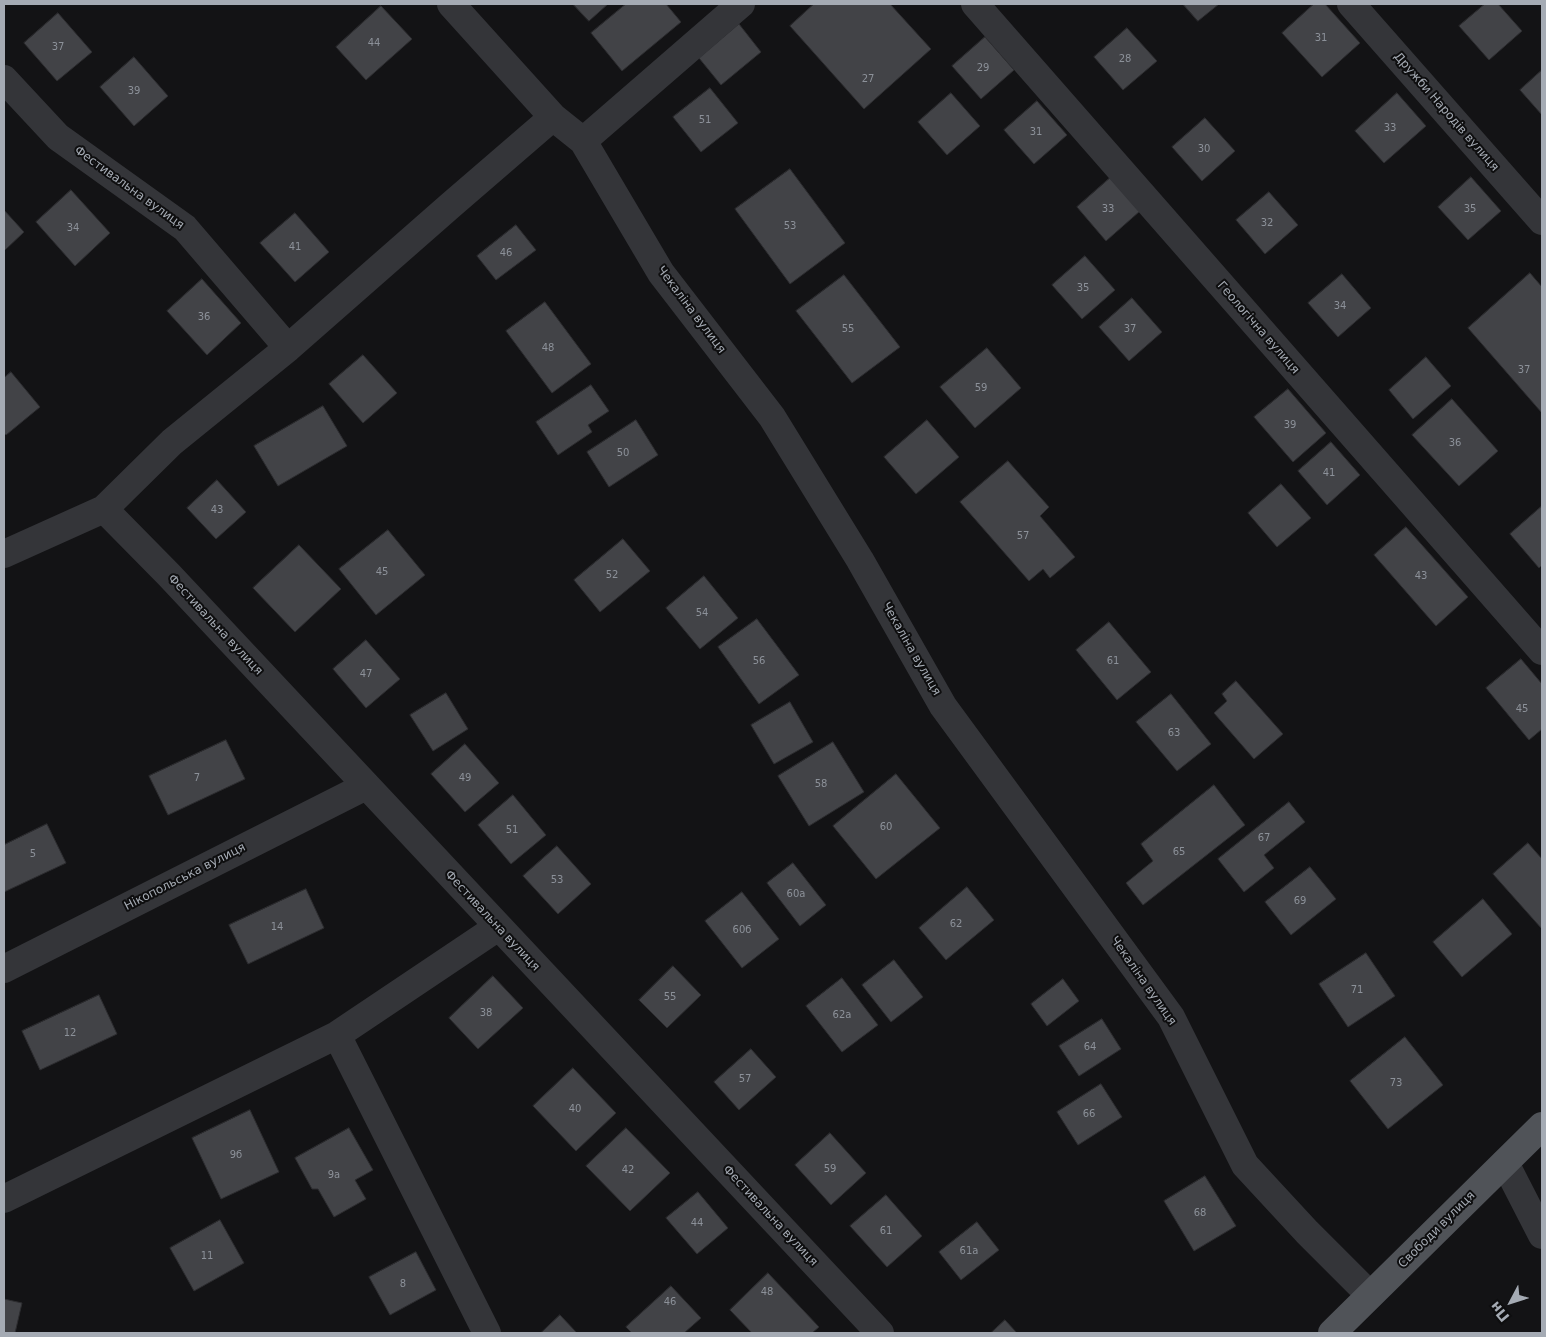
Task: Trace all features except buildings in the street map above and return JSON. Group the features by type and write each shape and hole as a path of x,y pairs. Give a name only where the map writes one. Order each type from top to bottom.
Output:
{"main road":[{"name":"Свободи вулиця","path":"1342,1329 1370,1295 1542,1126"}],"street":[{"name":"Чекаліна вулиця","path":"451,4 554,118 583,141 661,273 772,417 860,560 943,706 1171,1017 1245,1165 1307,1232 1370,1295"},
{"path":"583,141 741,4"},
{"name":"Геологічна вулиця","path":"975,4 1542,651"},
{"name":"Дружби Народів вулиця","path":"1351,4 1542,221"},
{"name":"Фестивальна вулиця","path":"4,79 58,137 185,228 288,348"},
{"path":"4,554 104,509 172,442 288,348 451,205 554,118"},
{"name":"Фестивальна вулиця","path":"104,509 169,575 880,1333"},
{"name":"Нікопольська вулиця","path":"4,968 366,786"},
{"path":"4,1199 337,1035 498,927"},
{"path":"337,1035 487,1333"},
{"path":"1505,1163 1542,1235"}]}
